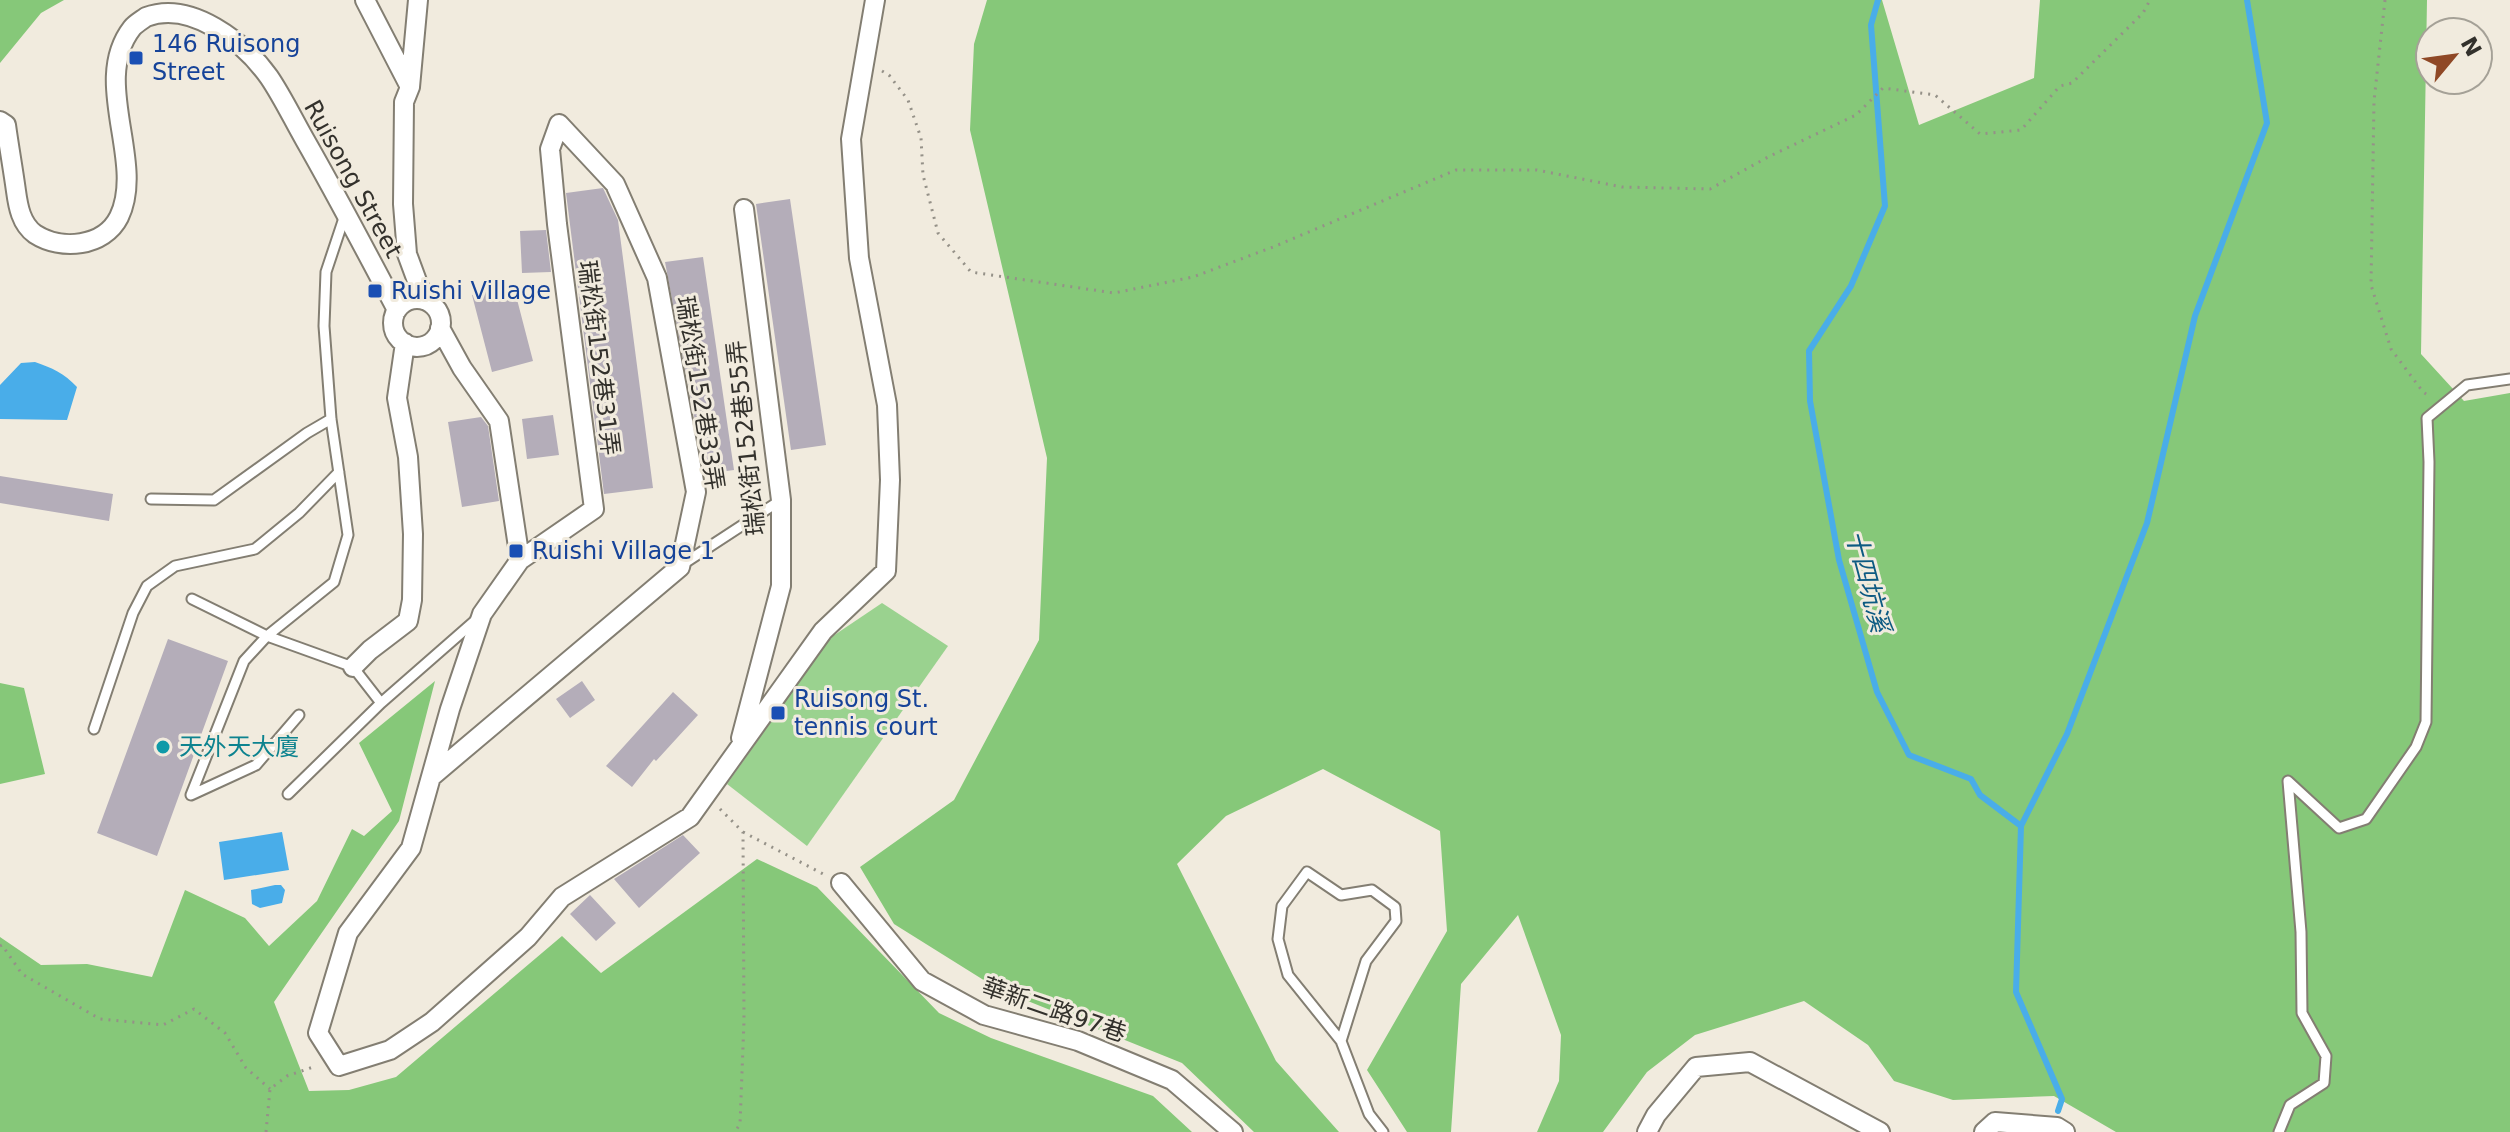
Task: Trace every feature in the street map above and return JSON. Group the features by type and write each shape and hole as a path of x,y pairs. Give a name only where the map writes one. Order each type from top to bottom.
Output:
{"street":[{"path":"365,0 410,87"},
{"name":"Ruisong Street","path":"418,0 410,87 404,102 403,204 407,254 424,300 436,308 440,328 462,368 499,421 520,560"},
{"path":"520,560 482,614 450,709 411,848 348,933 318,1033 339,1066 390,1050 432,1022 528,937 562,897 690,817 823,631 886,571 890,480 887,405 859,258 851,139 875,0"},
{"name":"Ruisong Street","path":"0,121 6,125 19,213 34,233 59,243 82,244 102,236 118,218 128,189 117,98 118,59 132,27 156,11 177,6 205,16 240,44 269,77 346,212 397,310 393,325 405,343"},
{"name":"瑞松街152巷31弄","path":"520,560 594,509 554,194 550,149 559,124"},
{"name":"瑞松街152巷33弄","path":"559,124 615,184 657,278 696,492 680,567"},
{"name":"瑞松街152巷55弄","path":"737,752 781,586 781,500 744,209"},
{"path":"397,310 409,300 424,300"},
{"path":"353,667 408,621 412,600 413,534 408,457 397,398 405,343 419,347 426,345 438,335 440,328"},
{"path":"431,777 680,567"},
{"name":"華新二路97巷","path":"841,883 922,981 984,1015 1078,1041 1172,1080 1233,1132"},
{"path":"1647,1132 1656,1115 1696,1067 1750,1062 1880,1132"},
{"path":"1984,1132 1995,1122 2057,1127 2065,1132"}],"lane":[{"path":"299,715 256,765 191,795 244,661 267,636 334,582 348,535 331,419 324,326 326,272 346,212"},
{"path":"2279,1132 2290,1105 2324,1083 2326,1056 2302,1013 2301,932 2288,781 2339,828 2366,819 2416,747 2426,722 2427,418 2467,385 2510,379"},
{"path":"151,499 214,500 331,419"},
{"path":"94,729 133,613 147,586 175,566 255,549 299,513 339,472"},
{"path":"680,567 781,500"},
{"path":"192,599 267,636 353,667 381,703"},
{"path":"288,794 381,703 482,614"},
{"path":"1341,1041 1366,961 1396,921 1395,907 1372,890 1341,895 1307,872 1282,906 1278,939 1288,975 1341,1041 1369,1114 1383,1132"}],"path":[{"path":"865,61 889,75 908,100 921,138 923,175 938,233 971,272 1114,293 1193,277 1456,170 1537,170 1622,187 1710,189 1856,115 1883,88 1935,95 1980,134 2021,130 2060,86 2072,83 2143,13 2150,0"},
{"path":"2385,0 2374,101 2371,285 2391,349 2423,392 2440,403"},
{"path":"706,795 743,832 841,883"},
{"path":"735,1132 740,1124 744,1021 743,832"},
{"path":"0,946 22,974 100,1019 163,1025 194,1009 225,1033 246,1068 270,1089"},
{"path":"266,1132 270,1089 287,1076 333,1056"}],"green space":[{"path":"0,0 64,0 41,13 0,63"},
{"path":"987,0 1882,0 1919,125 2034,78 2040,0 2427,0 2427,16 2414,16 2414,96 2425,96 2421,354 2464,401 2510,393 2510,1132 2116,1132 2054,1096 1953,1100 1894,1081 1868,1045 1804,1001 1695,1035 1647,1072 1603,1132 1537,1132 1559,1081 1561,1035 1518,915 1461,984 1451,1132 1407,1132 1367,1070 1447,931 1440,831 1323,769 1226,816 1177,864 1276,1061 1339,1132 1254,1132 1182,1063 998,989 894,924 860,867 954,800 1039,640 1047,458 970,130 974,44"},
{"path":"882,603 948,646 807,846 727,784 830,638"},
{"path":"435,681 399,821 274,1002 309,1091 349,1090 396,1077 562,936 601,973 757,859 817,887 939,1013 991,1038 1153,1096 1192,1132 0,1132 0,937 41,965 87,964 152,977 185,890 245,918 269,946 317,901 352,829 364,836 392,811 359,743"},
{"path":"0,683 24,688 45,774 0,784"}],"water":[{"path":"35,362 58,372 77,387 67,420 0,419 0,385 21,363"},
{"path":"282,832 289,870 224,880 219,842"},
{"path":"281,885 285,890 282,903 260,908 252,904 251,890"}],"building":[{"path":"603,188 618,220 653,488 604,494 566,193"},
{"path":"790,199 826,445 791,450 756,204"},
{"path":"546,230 551,272 522,273 520,231"},
{"path":"703,257 734,470 705,474 665,262"},
{"path":"513,284 533,361 492,372 472,295"},
{"path":"553,415 559,455 527,459 522,419"},
{"path":"481,417 488,426 499,501 462,507 448,422"},
{"path":"0,476 113,494 109,521 0,503"},
{"name":"天外天大廈","path":"168,639 228,661 157,856 97,833"},
{"path":"582,681 595,700 570,718 556,699"},
{"path":"673,692 698,715 656,761 654,759 632,787 606,766"},
{"path":"683,835 700,853 639,908 614,879"},
{"path":"590,895 616,923 596,941 570,914"}],"waterway":[{"name":"十四坑溪","path":"1878,0 1871,25 1885,206 1851,286 1809,351 1810,401 1839,560 1877,692 1909,755 1971,779 1980,795 2021,826"},
{"path":"2058,1111 2062,1099 2016,992 2021,826 2067,734 2147,523 2195,316 2267,123 2247,0"}],"place":[{"name":"146 Ruisong Street","path":"136,58"},
{"name":"Ruishi Village","path":"375,291"},
{"name":"Ruishi Village 1","path":"516,551"},
{"name":"Ruisong St. tennis court","path":"778,713"},
{"name":"天外天大廈","path":"163,747"}]}
